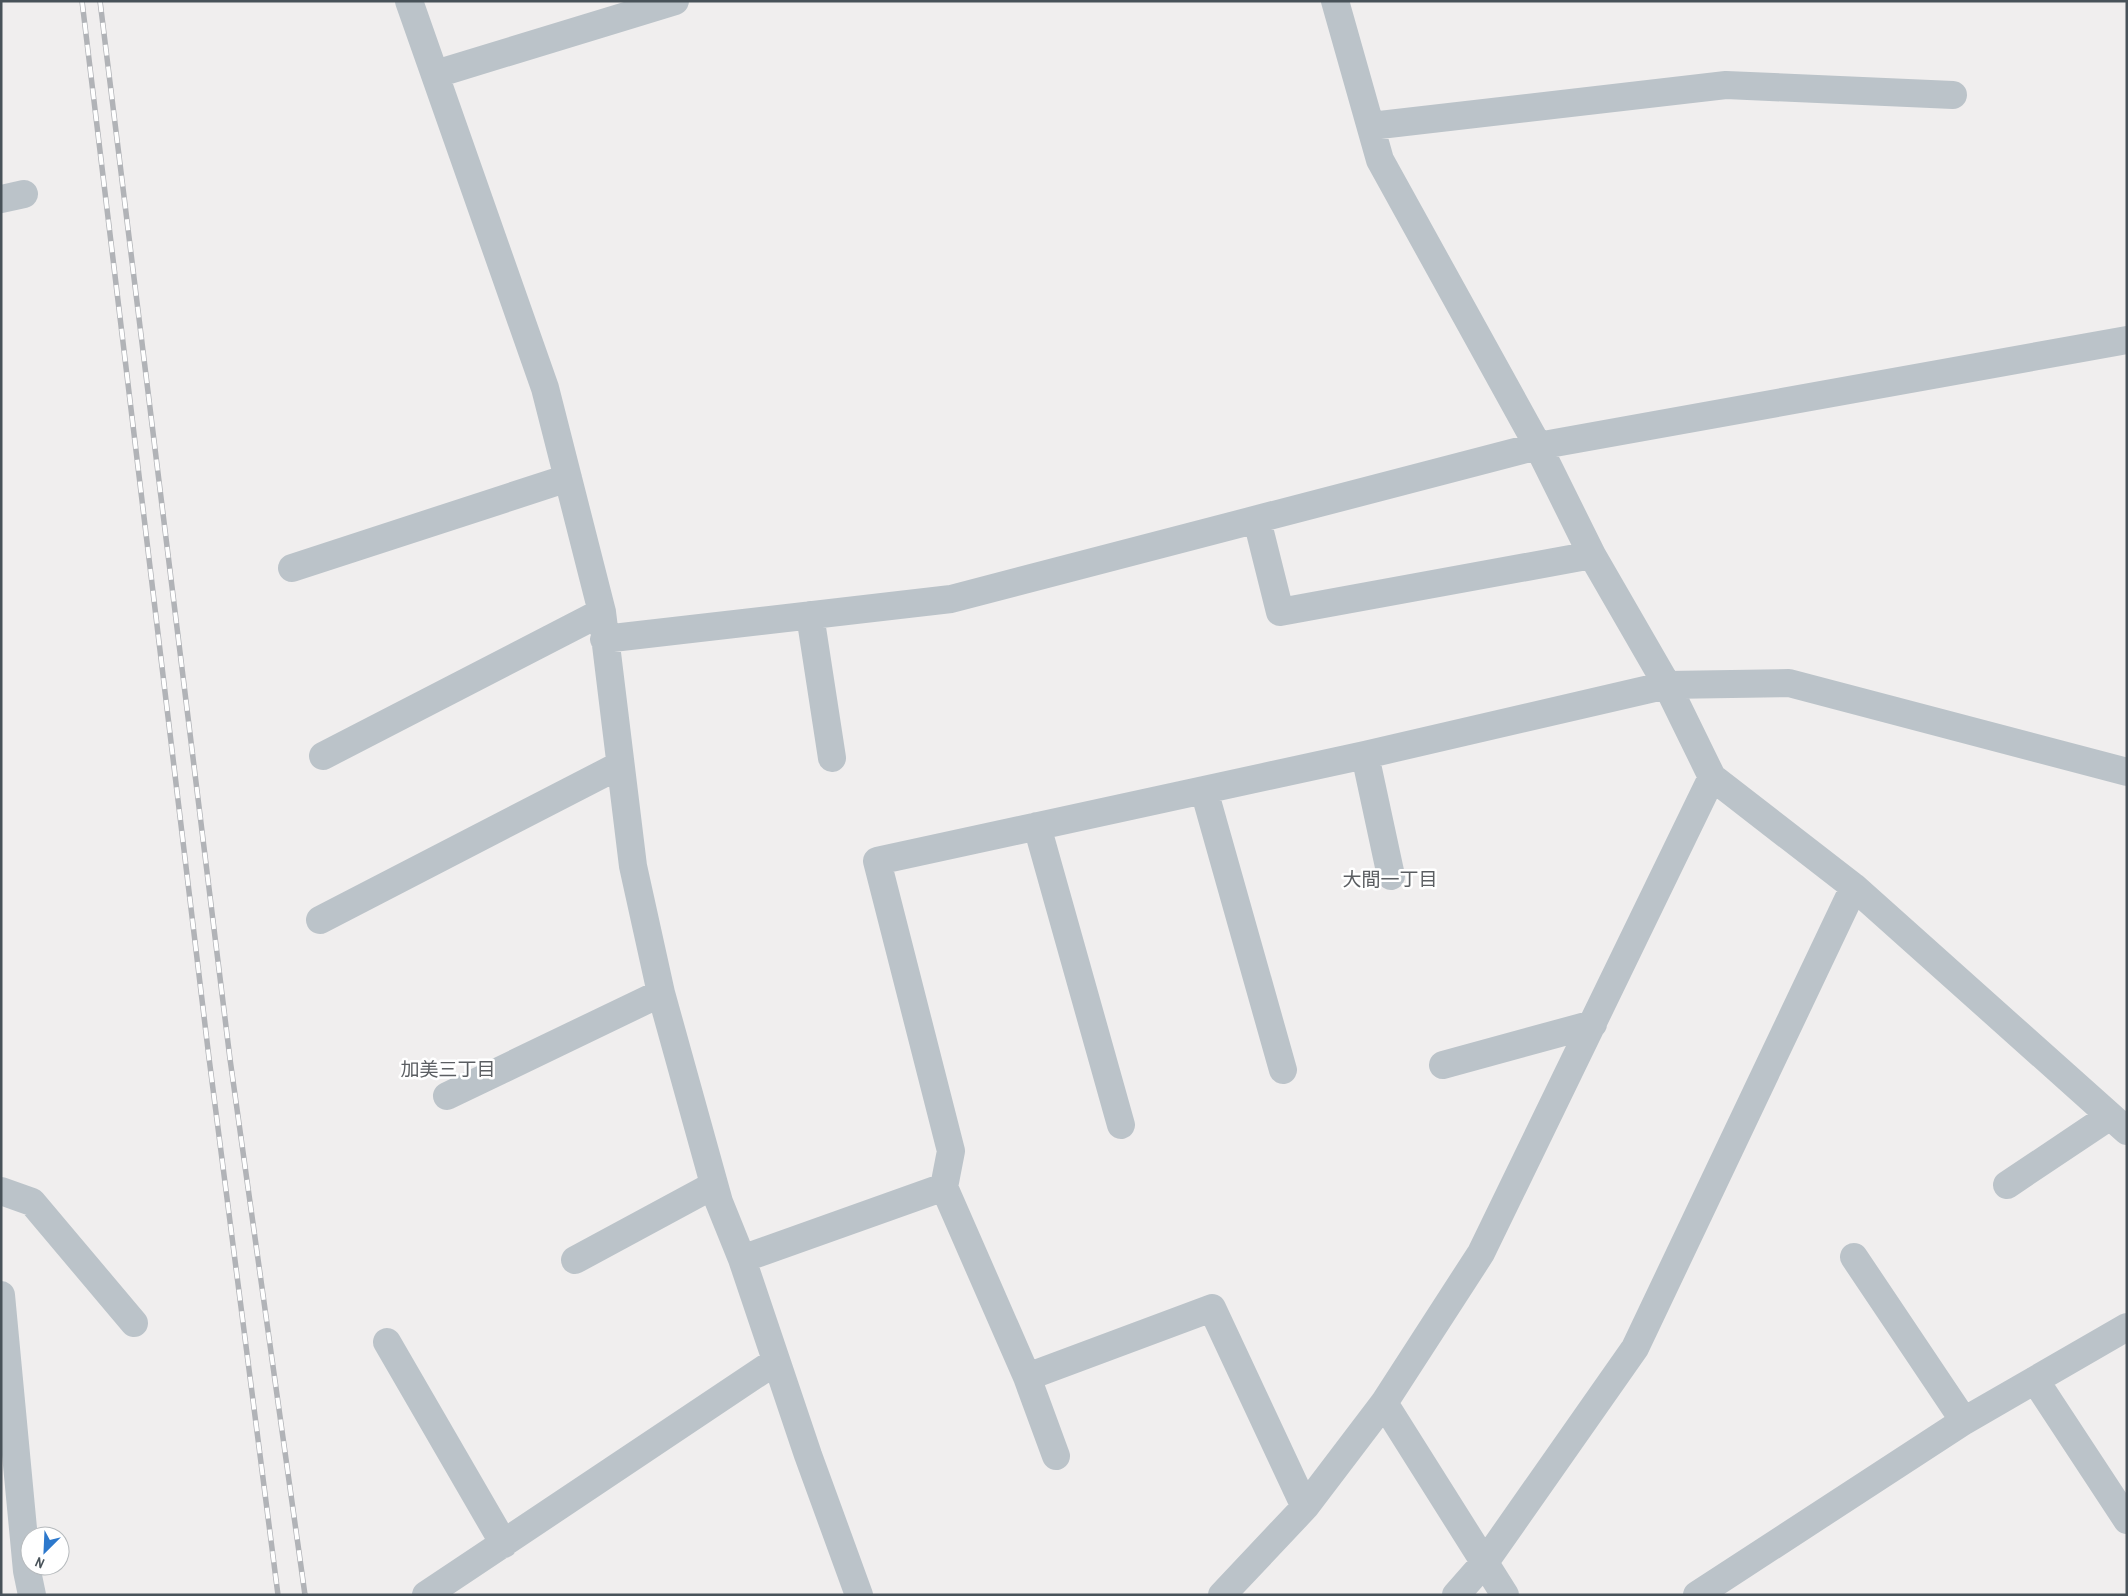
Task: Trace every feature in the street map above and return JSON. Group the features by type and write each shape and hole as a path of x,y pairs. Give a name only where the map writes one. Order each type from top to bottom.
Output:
{"street":[{"path":"409,1 545,388 602,612 633,866 661,993 714,1186 742,1259 859,1595"},
{"path":"436,74 675,1"},
{"path":"1335,1 1380,160 1538,446 1592,554 1667,685 1712,777 1854,887 2118,1123 2008,1185"},
{"path":"1371,126 1726,84 1953,95"},
{"path":"604,639 951,599 1538,446 2127,340"},
{"path":"292,568 568,478"},
{"path":"1257,520 1280,612 1592,554"},
{"path":"323,756 602,612"},
{"path":"810,615 832,758"},
{"path":"1056,1456 1027,1377 944,1187 951,1150 877,861 1365,755 1667,685 1789,683 2127,772"},
{"path":"1365,755 1391,876"},
{"path":"320,920 620,765"},
{"path":"1222,1595 1305,1507 1384,1403 1481,1253 1712,777"},
{"path":"1204,790 1284,1070"},
{"path":"1037,826 1121,1125"},
{"path":"1456,1595 1485,1562 1635,1348 1854,887"},
{"path":"447,1096 661,993"},
{"path":"1443,1065 1593,1024"},
{"path":"575,1260 714,1186"},
{"path":"742,1259 944,1187"},
{"path":"1,1191 32,1202 134,1323"},
{"path":"1854,1258 1964,1421"},
{"path":"1,1295 27,1571 32,1595"},
{"path":"1027,1377 1212,1308 1305,1507"},
{"path":"1697,1595 1964,1421 2127,1327"},
{"path":"387,1342 504,1544"},
{"path":"426,1595 776,1361"},
{"path":"2035,1380 2127,1520"},
{"path":"1384,1403 1505,1595"}],"railway":[{"path":"82,1 209,1058 278,1595"},
{"path":"100,1 230,1059 305,1595"}],"district":[{"name":"大間一丁目","path":"1390,879"},
{"name":"加美三丁目","path":"448,1069"}]}
